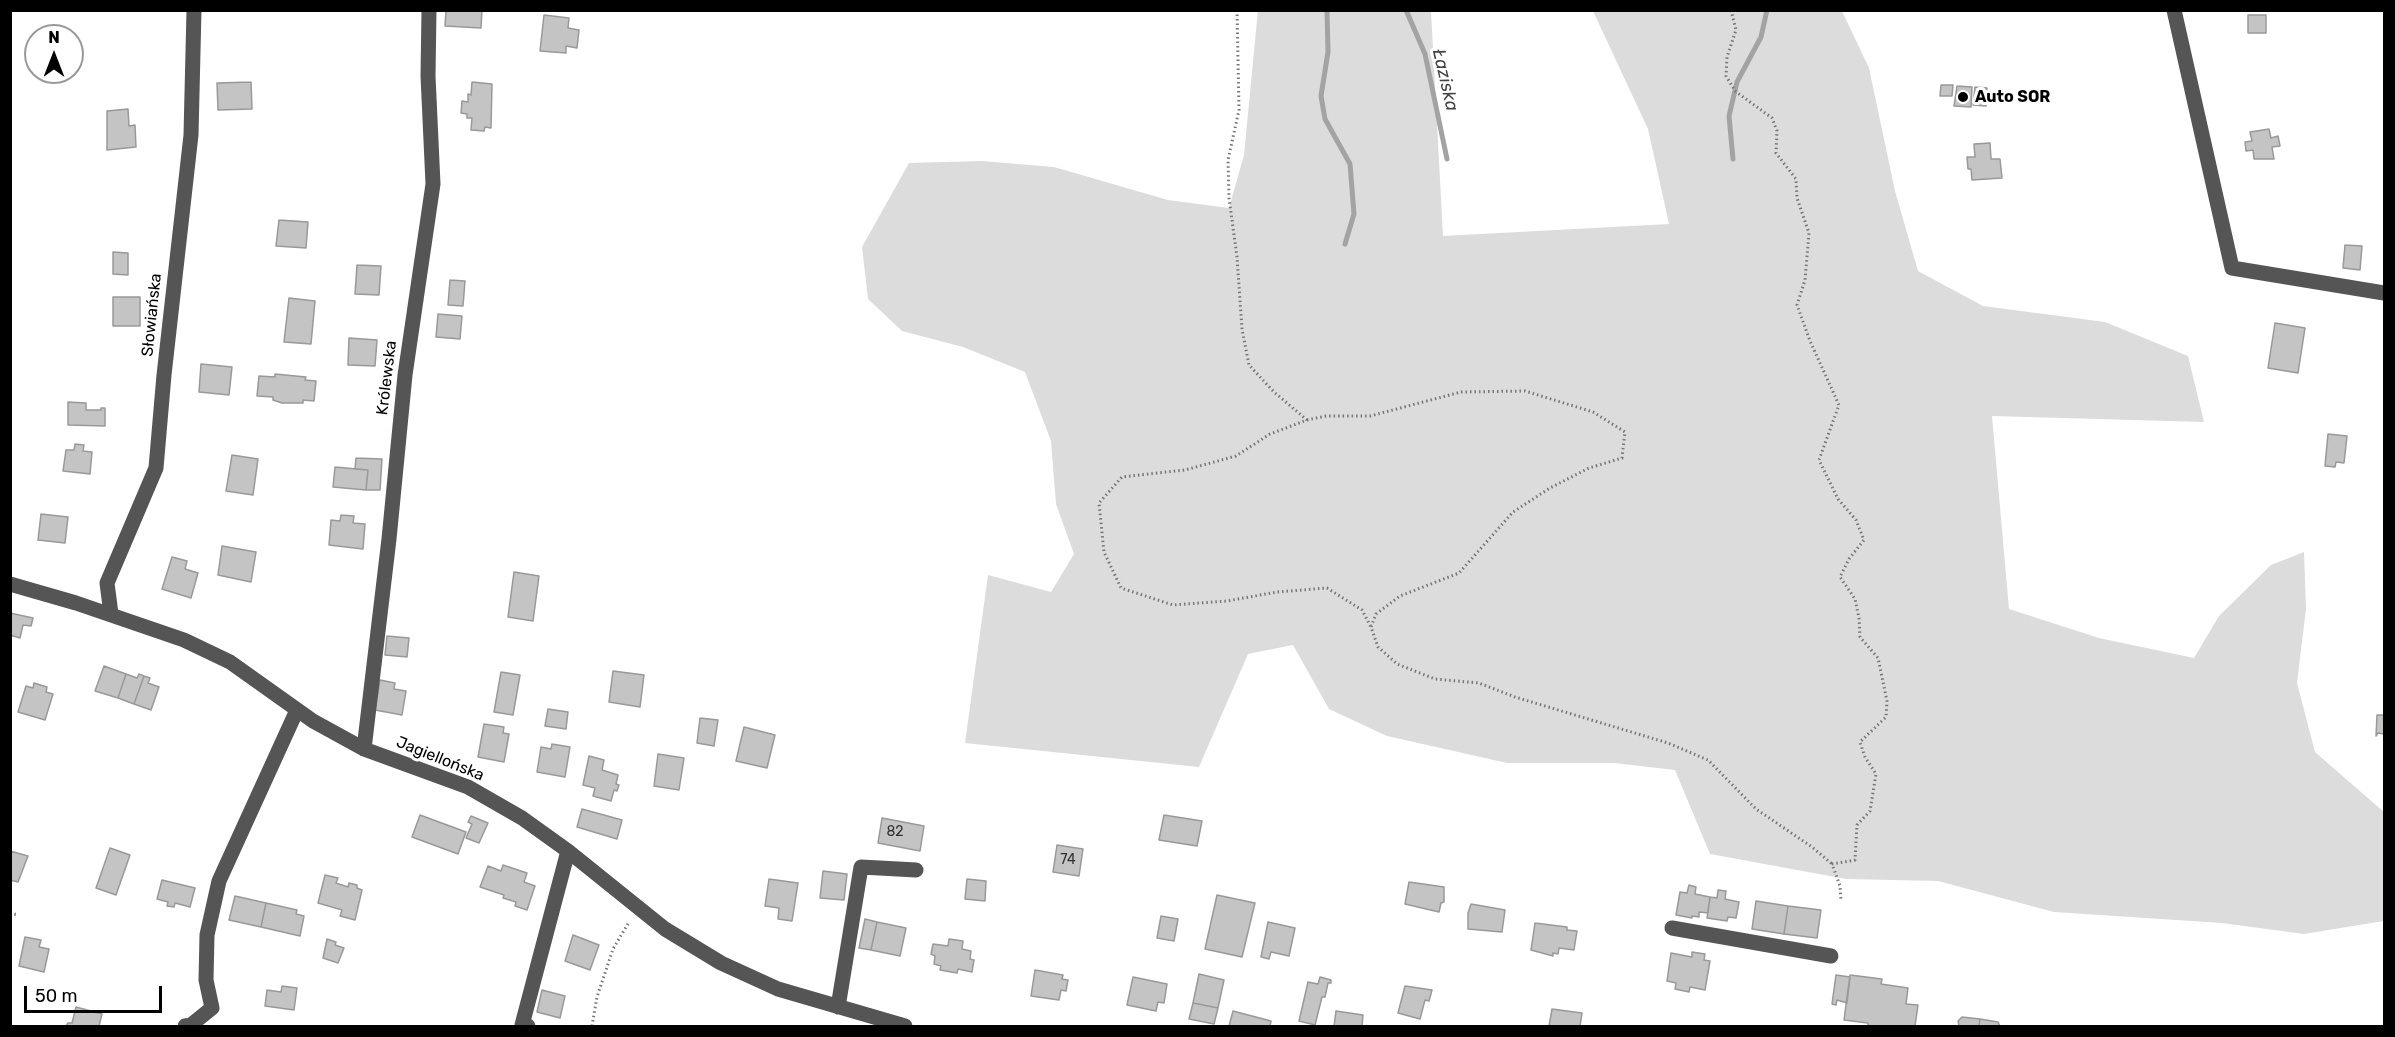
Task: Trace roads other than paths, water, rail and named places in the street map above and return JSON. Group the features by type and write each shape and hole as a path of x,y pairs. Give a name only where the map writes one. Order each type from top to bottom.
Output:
{"street":[{"name":"Słowiańska","path":"111,615 107,583 156,468 191,135 194,10"},
{"name":"Królewska","path":"364,749 389,539 405,375 433,184 429,10"},
{"path":"2174,10 2232,268 2385,293"},
{"name":"Jagiellońska","path":"10,584 184,640 230,662 297,710 364,749 468,787 522,818 568,851 665,929 721,963 778,989 905,1026"},
{"path":"185,1026 191,1025 212,1008 206,981 207,935 219,881 297,710"},
{"path":"528,1026 522,1025 568,851"},
{"path":"837,1007 861,867 916,870"},
{"path":"1672,928 1831,956"}],"waterway":[{"path":"1327,10 1328,52 1321,96 1325,119 1350,164 1354,214 1345,244"},
{"name":"Łaziska","path":"1406,10 1425,54 1447,159"},
{"path":"1733,159 1729,116 1737,82 1761,37 1767,10"}],"place":[{"name":"Auto SOR","path":"1963,97"}]}
